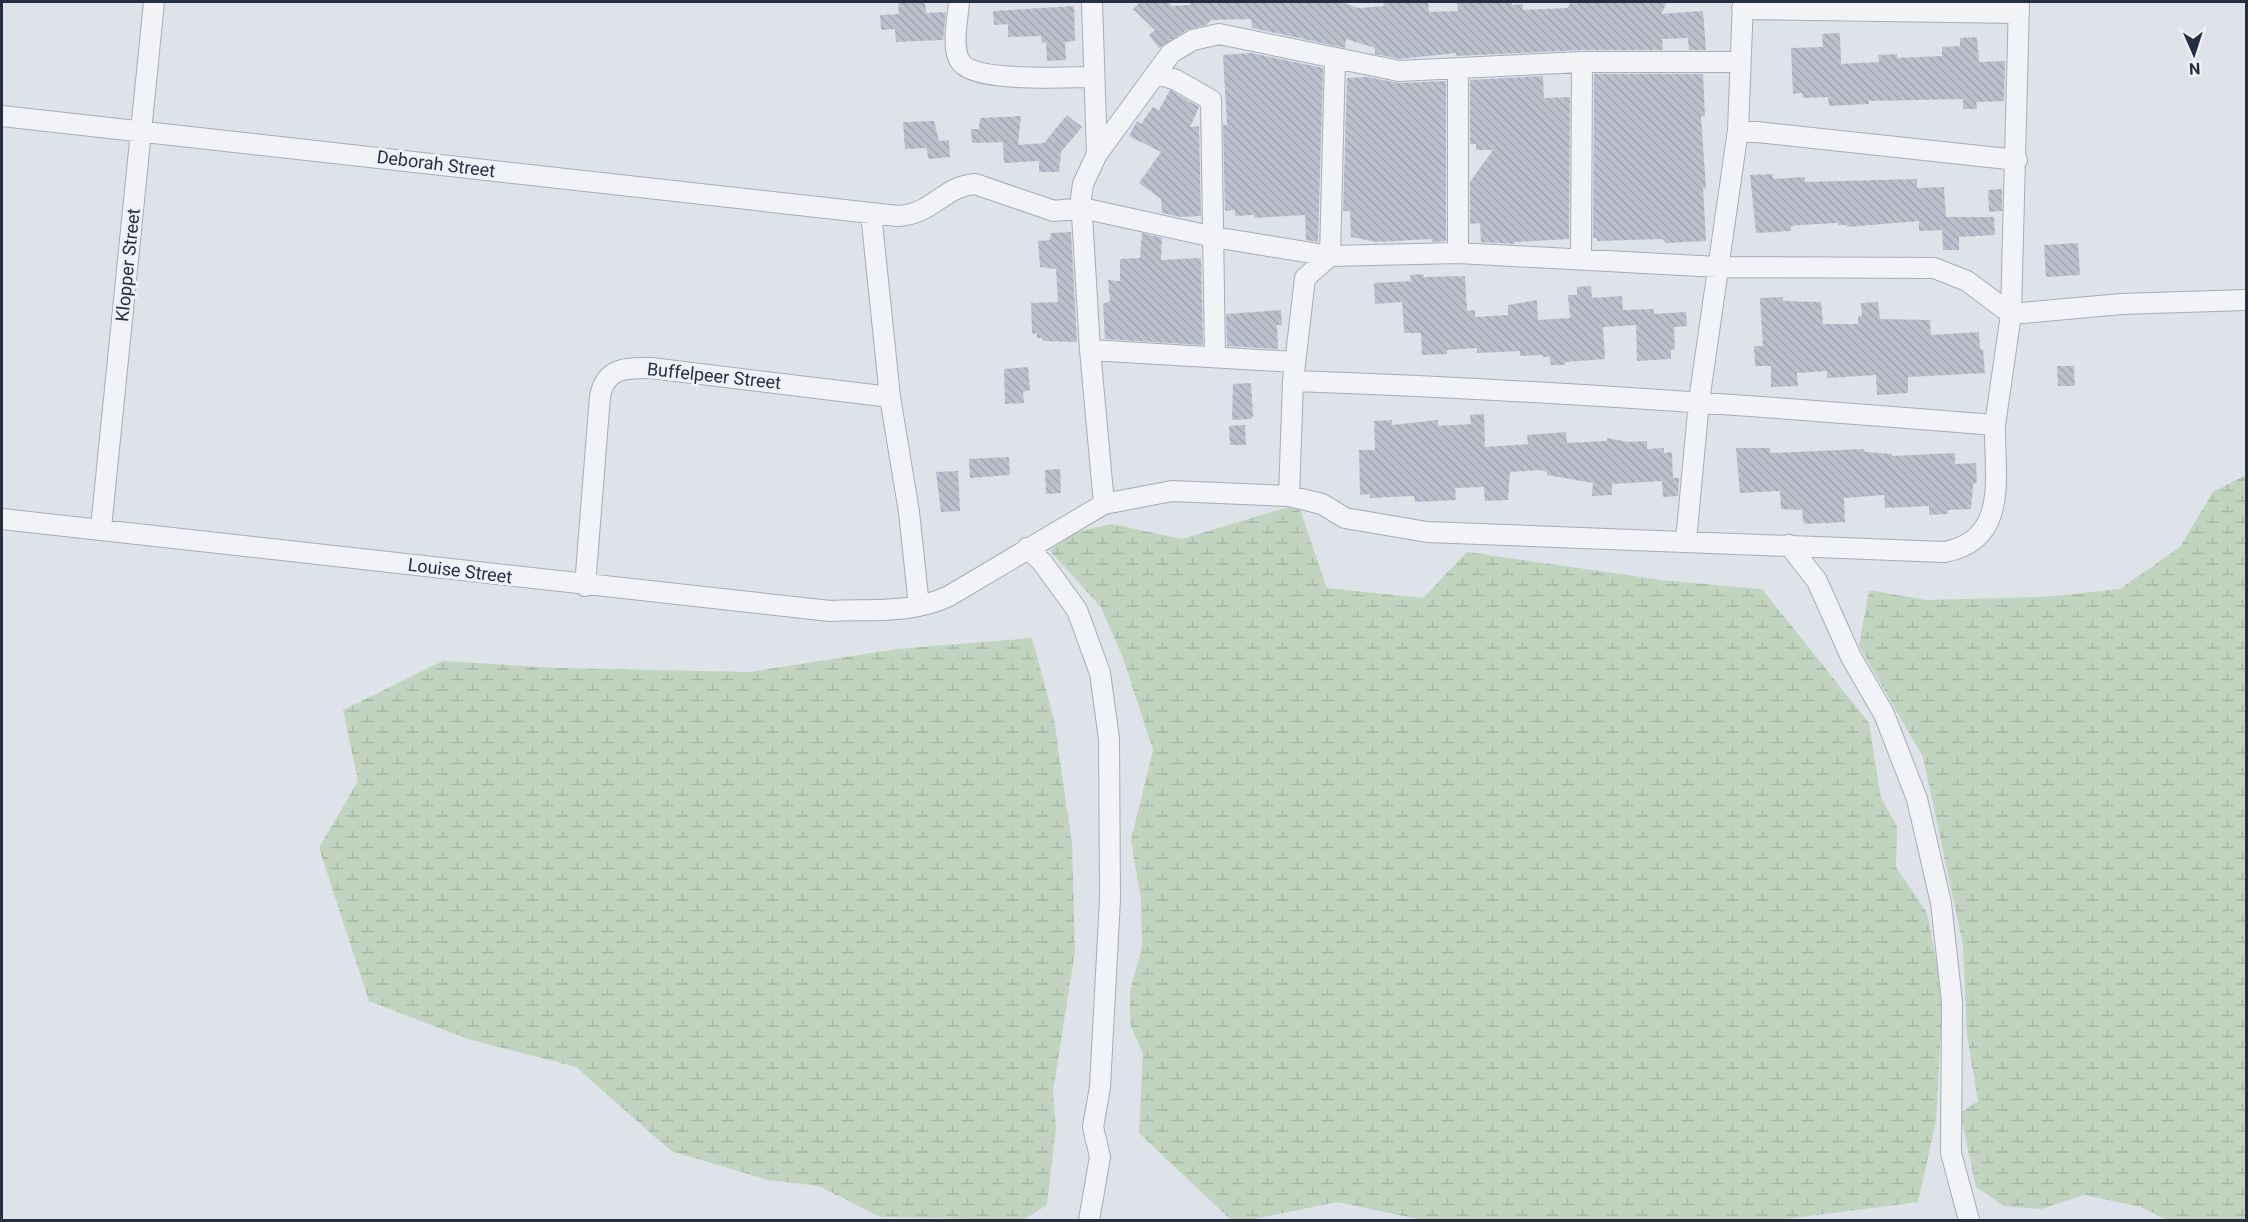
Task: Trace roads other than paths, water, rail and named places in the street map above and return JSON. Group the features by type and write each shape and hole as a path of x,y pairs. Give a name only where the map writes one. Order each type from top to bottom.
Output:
{"street":[{"name":"Klopper Street","path":"101,528 154,2"},
{"path":"959,2 957,48 959,60 966,70 989,75 1094,77"},
{"path":"1092,2 1097,154"},
{"path":"1686,541 1699,401 1738,130 1742,5 2019,7"},
{"name":"Louise Street","path":"2,519 101,528 585,585 830,611 919,606 949,596 1104,504 1172,491 1289,496 1322,504 1345,518 1428,531 1927,552 1960,549 1975,540 1987,528 1994,513 1995,425 2011,314 2017,160 2019,7"},
{"path":"1104,504 1089,350 1082,208 1083,184 1097,154 1171,52 1193,40 1219,34 1399,71 1582,62 1739,62"},
{"path":"1289,496 1294,372 1305,278 1330,256 1335,58"},
{"path":"1581,259 1582,62"},
{"path":"1458,69 1458,253"},
{"path":"1156,73 1176,80 1211,100 1215,356"},
{"name":"Deborah Street","path":"2,116 142,129 898,216 921,212 963,185 975,184 1054,211 1082,208 1214,237 1330,256 1458,253 1719,267 1934,268 1967,280 2011,314"},
{"path":"1738,130 2017,160"},
{"path":"871,213 890,397 909,512 919,606"},
{"path":"2011,314 2121,304 2247,300"},
{"path":"1089,350 1215,356 1294,372 1485,388 1699,401 1995,425"},
{"name":"Buffelpeer Street","path":"585,585 600,396 606,378 611,373 630,368 651,368 890,397"},
{"path":"1789,545 1817,581 1851,657 1884,714 1917,799 1941,903 1952,1002 1952,1153 1970,1221"},
{"path":"1027,548 1042,562 1077,610 1100,674 1108,739 1110,899 1100,1087 1093,1127 1100,1157 1089,1221"}]}
